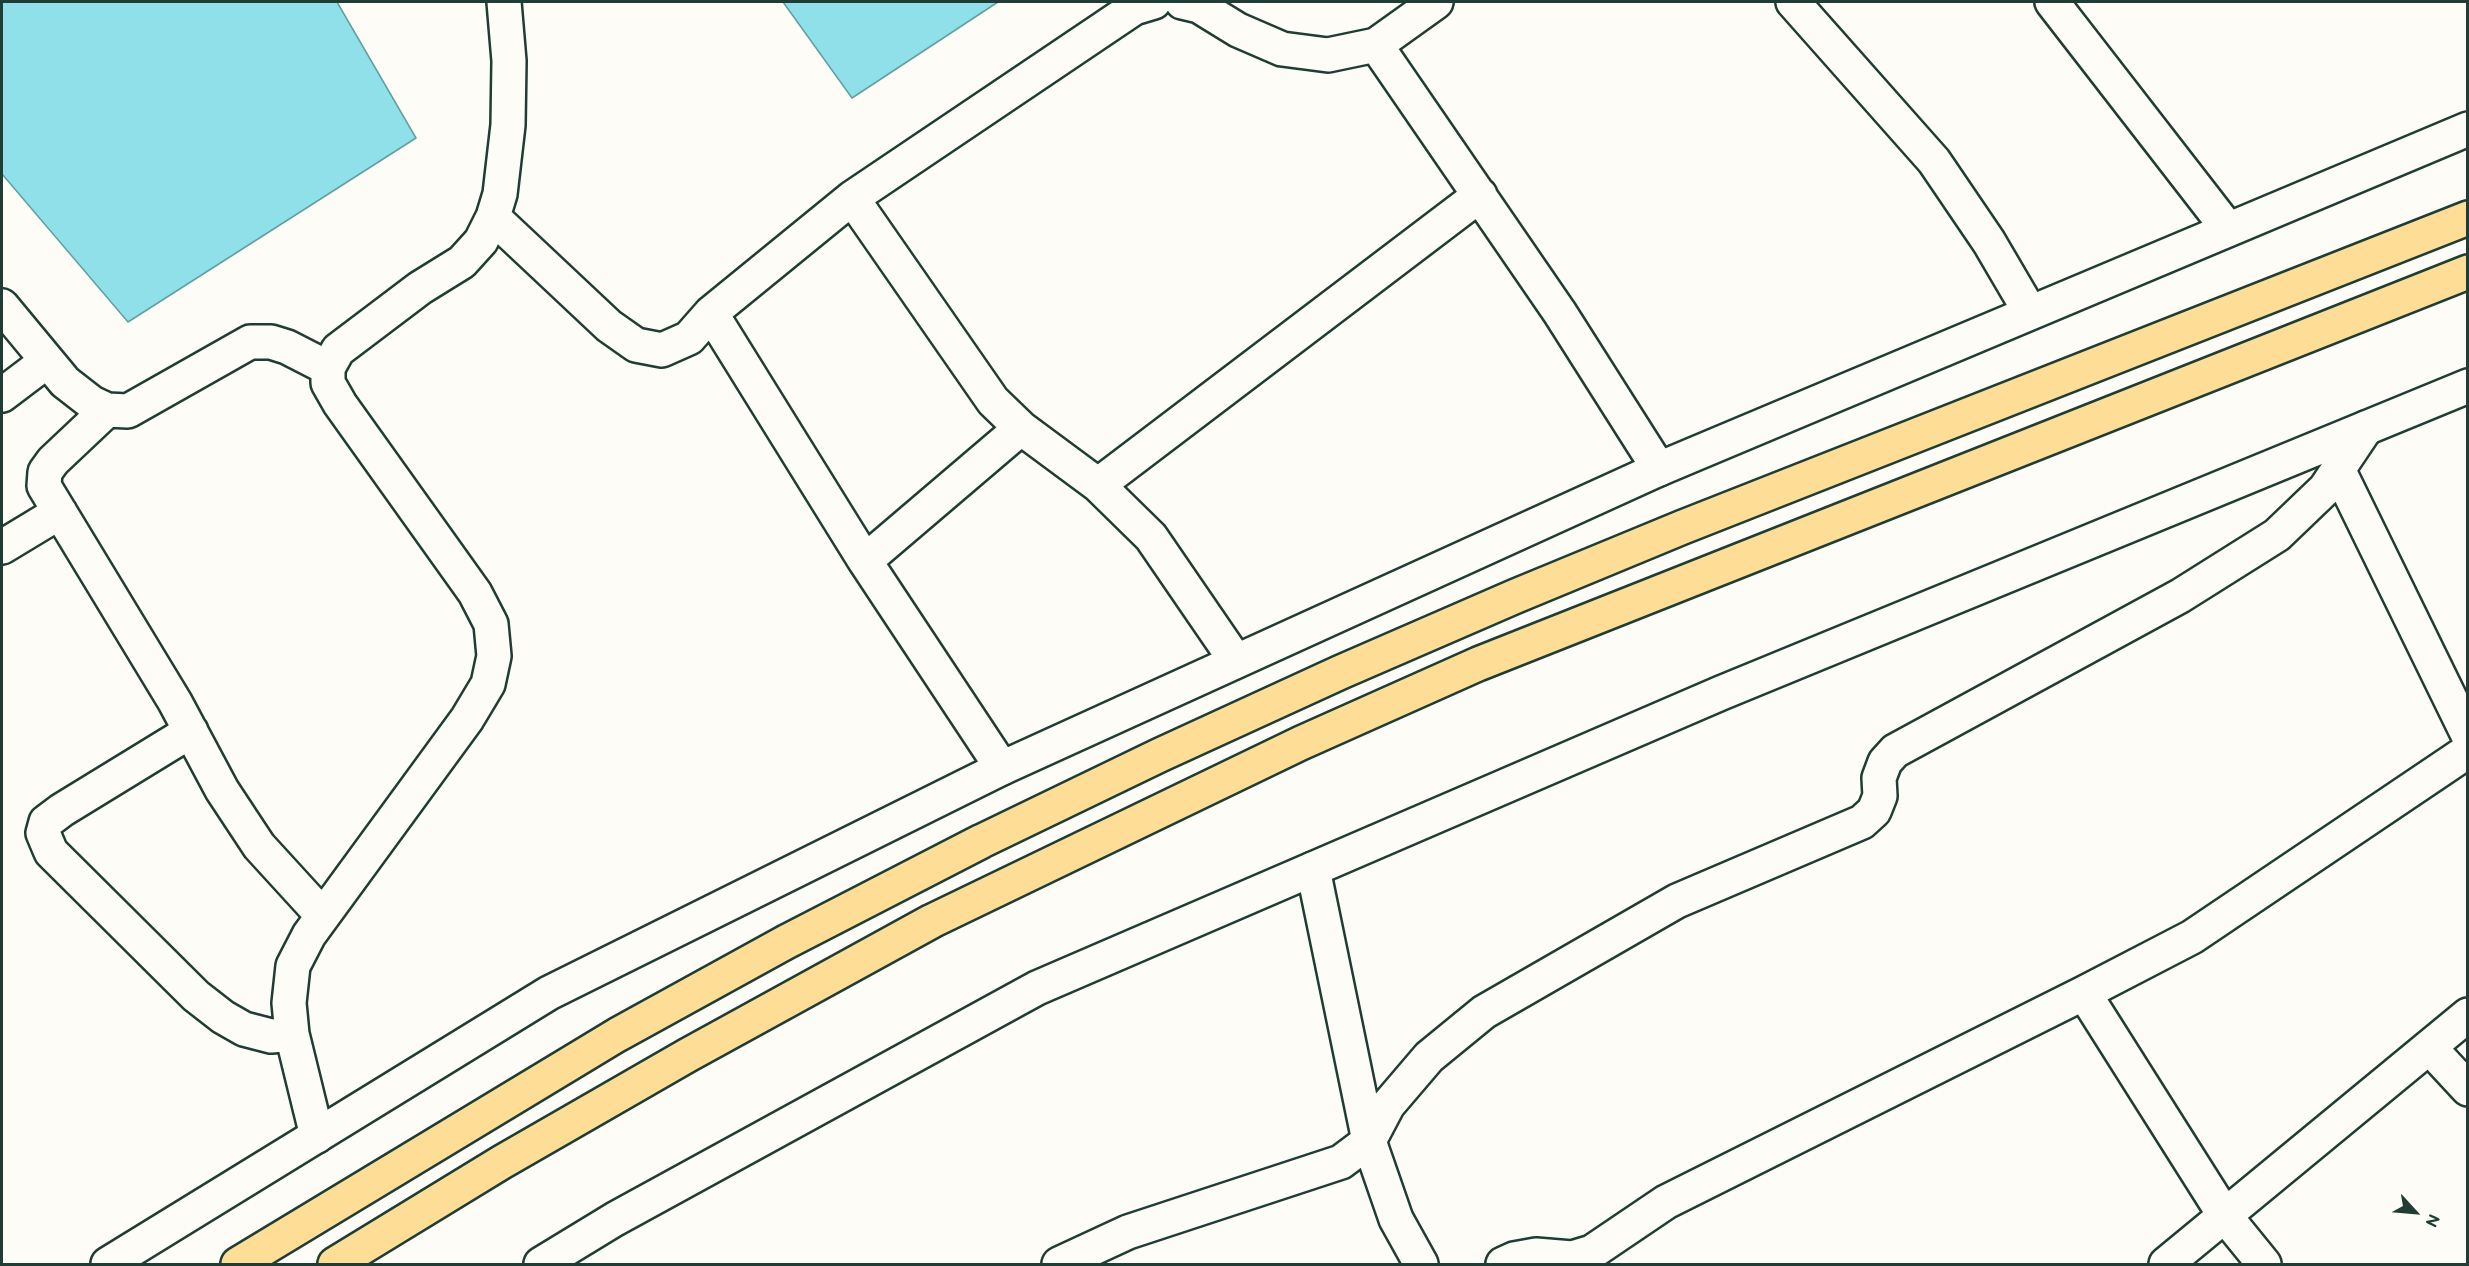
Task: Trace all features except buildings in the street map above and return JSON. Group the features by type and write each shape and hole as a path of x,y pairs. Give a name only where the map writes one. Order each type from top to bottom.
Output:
{"highway":[{"path":"238,1264 617,1035 786,942 972,846 1160,756 1352,667 1599,562 2468,218"},
{"path":"335,1264 502,1162 688,1054 921,926 1301,743 1478,664 2468,272"}],"street":[{"path":"317,1136 292,1034 289,1003 293,966 309,935 467,719 488,684 494,656 491,624 475,593 340,404 328,383 328,368 338,350 420,288 462,262 481,241 493,217 500,194 508,125 509,61 504,2"},
{"path":"493,217 609,326 636,345 662,350 690,338 711,313 852,198 1134,8 1154,2"},
{"path":"1182,2 1199,6 1238,30 1282,49 1328,55 1376,45 1436,2"},
{"path":"2052,2 2229,229"},
{"path":"1808,6 1934,162 1989,242 2030,312"},
{"path":"1376,45 1480,195 1659,469"},
{"path":"108,1264 549,993 1002,768 1659,469 2468,129"},
{"path":"1098,485 1480,195"},
{"path":"852,198 993,401 1021,428 1098,485 1151,537 1236,661"},
{"path":"2,306 65,382 92,403 107,410 128,411 250,342 271,342 287,347 328,368"},
{"path":"711,313 865,561 1002,768"},
{"path":"2,395 47,361"},
{"path":"541,1264 615,1219 1037,988 1720,693 2468,387"},
{"path":"107,410 45,472 44,486 191,731 222,790 259,846 323,916"},
{"path":"865,561 1021,428"},
{"path":"1059,1264 1128,1232 1341,1162 1369,1141 1388,1105 1429,1057 1484,1012 1677,901 1862,822 1874,811 1880,796 1879,778 1885,762 1895,751 2180,596 2277,536 2325,489 2366,428"},
{"path":"2338,469 2468,735"},
{"path":"2,547 60,512"},
{"path":"191,731 62,810 46,822 43,833 51,852 196,996 244,1029 271,1035 292,1034"},
{"path":"1503,1264 1514,1259 1536,1255 1572,1258 1592,1252 1666,1202 2192,937 2468,751"},
{"path":"1313,869 1369,1141 1396,1219 1420,1264"},
{"path":"2084,993 2225,1216 2264,1264"},
{"path":"2166,1264 2468,1016"},
{"path":"2429,1047 2468,1089"}],"water":[{"path":"2,2 337,2 416,138 128,322 2,174"},
{"path":"783,2 998,2 852,98"}]}
